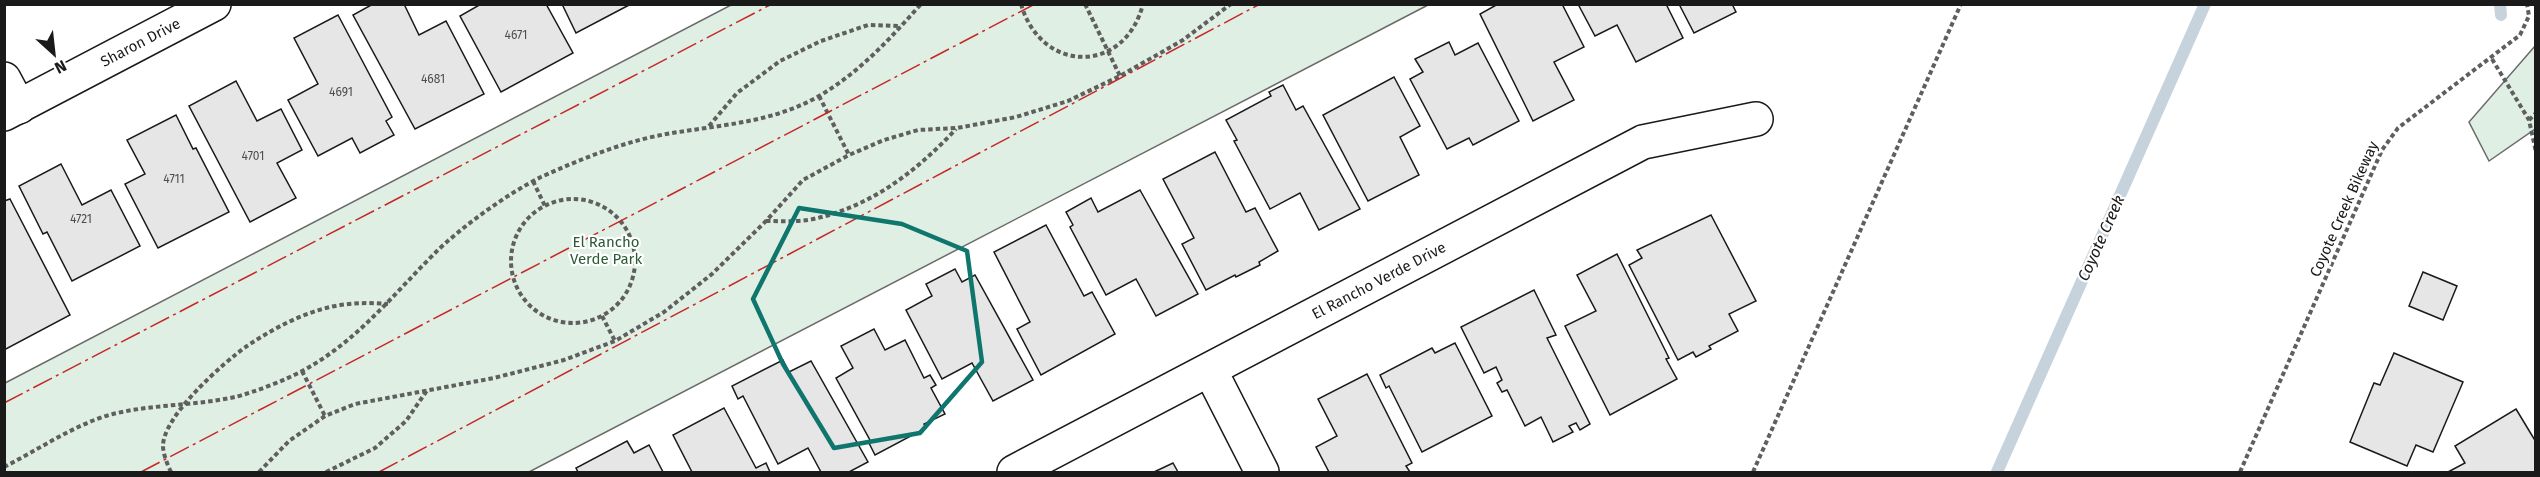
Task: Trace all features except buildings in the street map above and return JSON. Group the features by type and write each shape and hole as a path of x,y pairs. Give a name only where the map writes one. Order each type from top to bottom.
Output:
{"street":[{"name":"Sharon Drive","path":"9,100 214,4"},
{"name":"El Rancho Verde Drive","path":"1014,472 1643,142 1756,119"},
{"path":"1210,369 1262,472"}],"path":[{"path":"4,467 84,425 109,415 236,397 302,371 335,351 389,304 435,253 504,198 533,181 598,151 710,126 748,123 793,108 819,96 879,52 921,4"},
{"path":"1021,4 1027,23 1038,38 1053,50 1071,56 1090,56 1108,51 1125,40 1136,24 1143,4"},
{"path":"1085,4 1120,76"},
{"path":"259,472 289,441 325,416 355,405 494,378 564,360 615,341 664,312 712,274 766,221 803,180 849,155 884,140 918,130 957,128 1016,117 1068,101 1120,76 1183,40 1231,4"},
{"path":"1754,472 1961,4"},
{"name":"Coyote Creek Bikeway","path":"2240,472 2382,150 2398,129 2520,35 2529,16 2527,4"},
{"path":"710,126 737,93 780,61 820,41 868,25 902,26"},
{"path":"2492,58 2529,120 2535,152"},
{"path":"819,96 849,155"},
{"path":"2529,120 2535,113"},
{"path":"766,221 807,220 849,207 890,188 932,155 957,128"},
{"path":"533,181 545,206"},
{"path":"564,199 583,199 602,206 617,217 629,233 634,251 634,270 628,289 617,304 602,316 583,322 563,322 544,316 528,305 517,289 511,270 511,250 518,231 530,215 545,206 564,199"},
{"path":"171,472 163,446 170,422 244,348 280,325 328,308 360,302 389,304"},
{"path":"602,316 615,341"},
{"path":"302,371 325,416"},
{"path":"326,472 375,448 406,421 429,389"}],"highlighted area":[{"path":"799,208 902,224 967,251 982,362 920,433 834,448 783,364 753,299"}],"green space":[{"name":"El Rancho Verde Park","path":"731,5 1428,5 529,472 5,472 5,383"},
{"path":"2535,46 2535,129 2489,161 2469,122"}],"waterway":[{"name":"Coyote Creek","path":"1997,472 2205,4"},
{"path":"2500,4 2501,15"}],"power":[{"path":"4,403 772,4"},
{"path":"141,472 1035,4"},
{"path":"379,472 1260,4"}]}
